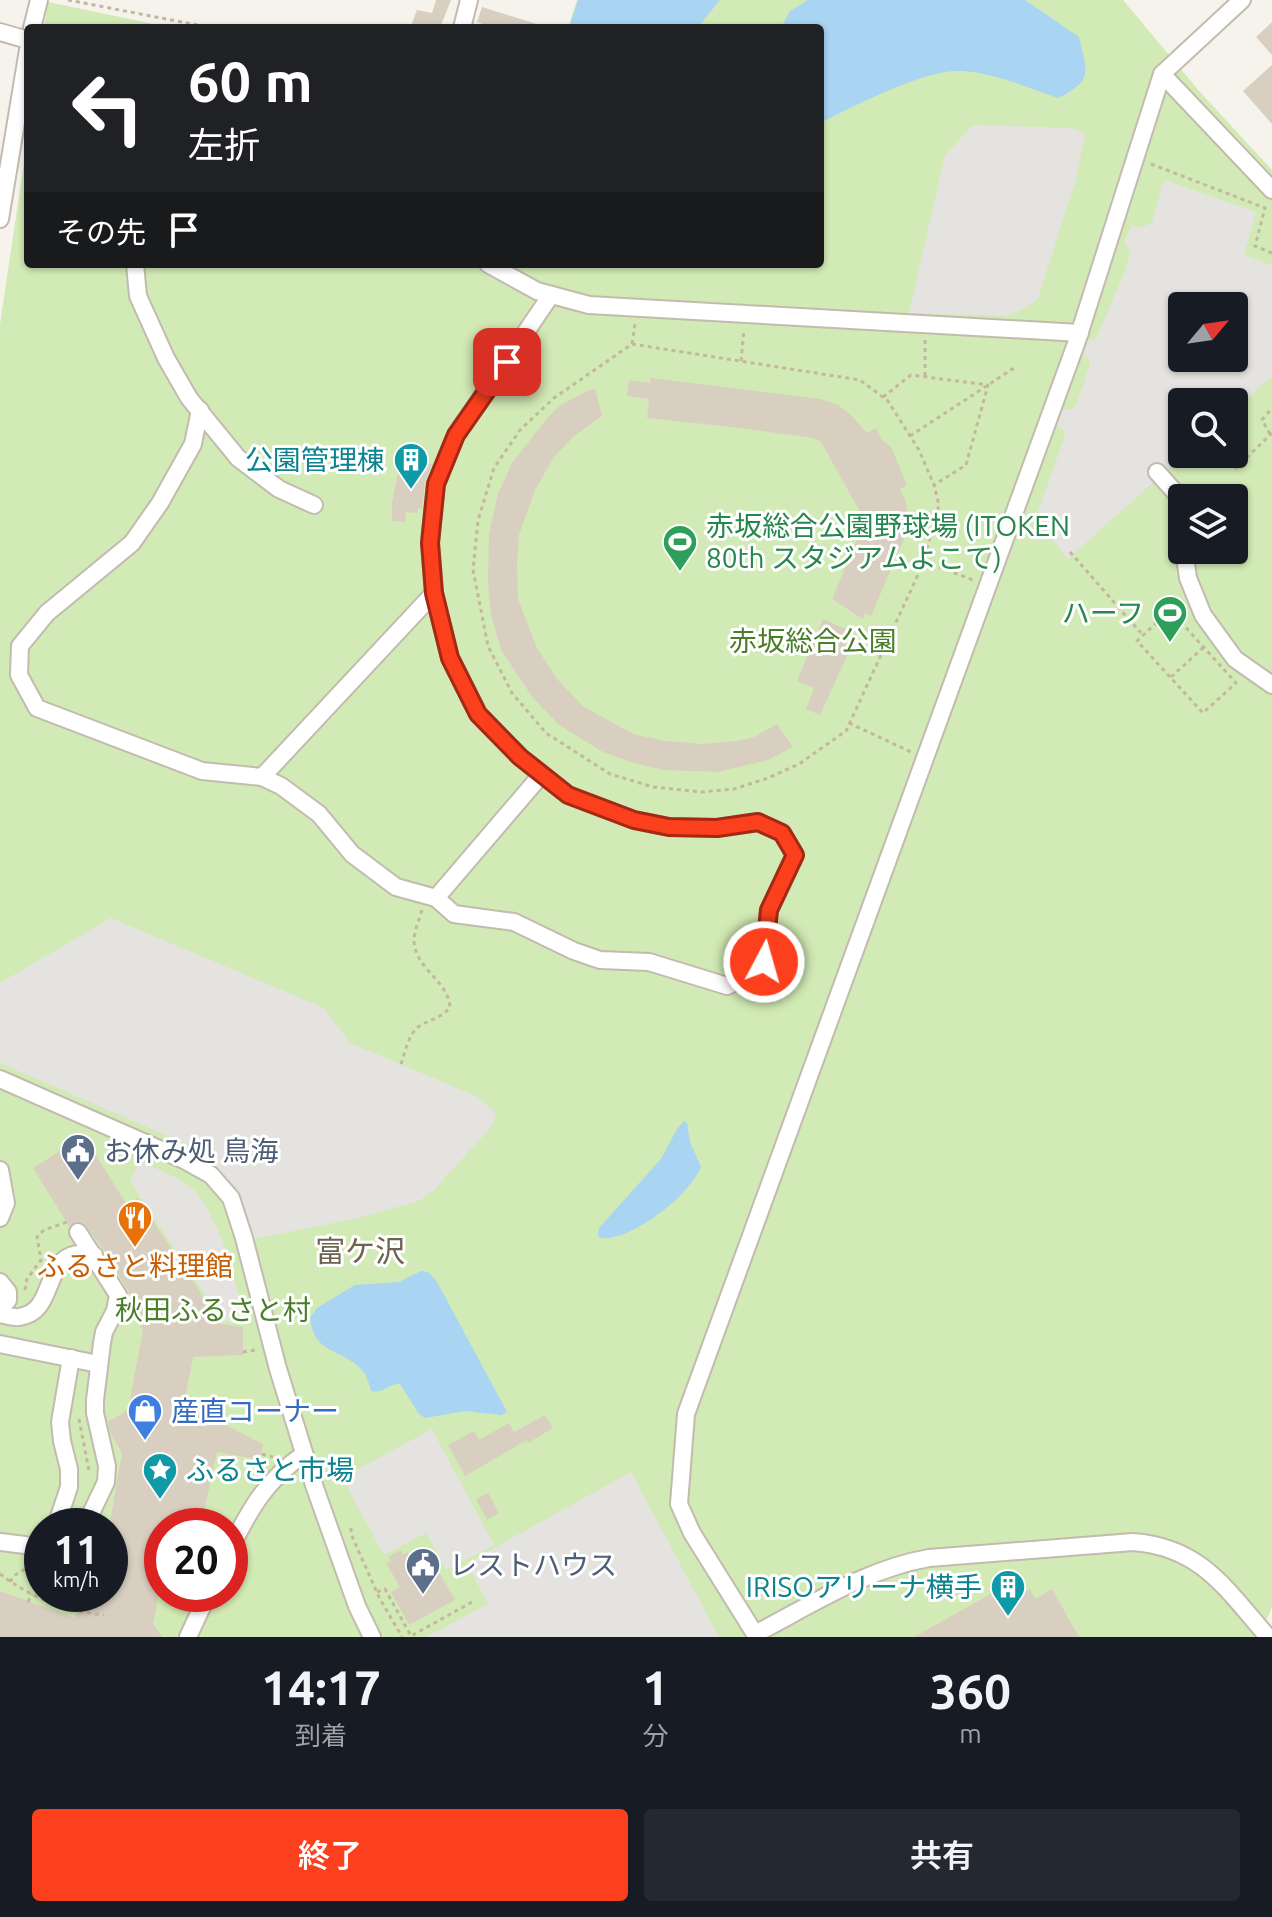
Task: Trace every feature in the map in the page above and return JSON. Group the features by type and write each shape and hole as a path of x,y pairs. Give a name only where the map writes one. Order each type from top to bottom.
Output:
{"street":[{"path":"33,24 39,0"},
{"path":"463,24 469,0"},
{"path":"1242,0 1162,74 1080,333 686,1414 679,1504 692,1533 755,1634 874,1572 900,1563 1133,1542 1158,1544 1198,1564 1217,1578 1268,1637"},
{"path":"0,32 24,39"},
{"path":"0,219 6,150 24,68"},
{"path":"1162,74 1272,190"},
{"path":"135,268 138,296 189,398 238,458 279,489 314,505"},
{"path":"495,268 537,291 589,305 1080,333"},
{"path":"200,410 193,444 160,503 132,543 47,613 20,646 19,675 37,708 202,771 262,777 281,786 319,814 352,854 396,887 431,896 454,914 514,922 600,960 649,962 727,986 747,976 764,962 769,910 795,855 782,833 758,822 717,828 669,827 634,820 568,795 520,757 478,714 450,658 434,593 430,543 436,484 456,435 551,295"},
{"path":"1157,472 1168,484"},
{"path":"1186,564 1188,578 1203,615 1235,659 1272,685"},
{"path":"262,777 434,593"},
{"path":"431,896 542,774"},
{"path":"0,1079 184,1160 211,1175 231,1198 304,1454 357,1606 372,1637"},
{"path":"0,1170 6,1203 0,1218"},
{"path":"73,1227 118,1295 115,1311 104,1332 98,1364 95,1413 104,1448 106,1482 94,1508"},
{"path":"94,1255 78,1253 67,1256 58,1264 40,1304 19,1318 6,1346 98,1364"},
{"path":"0,1282 8,1292 8,1300 0,1311 19,1318"},
{"path":"62,1508 69,1487 69,1469 60,1422 71,1358"},
{"path":"248,1516 260,1494 281,1470 304,1454"},
{"path":"0,1542 24,1545"},
{"path":"188,1637 200,1612"}],"path":[{"path":"68,0 192,24"},
{"path":"1135,158 1265,208 1255,246 1272,253"},
{"path":"632,344 637,308"},
{"path":"741,361 745,315"},
{"path":"925,324 925,376"},
{"path":"632,344 860,380 888,401 919,450 939,505 923,561 846,731 789,769 734,789 702,792 653,787 610,774 546,733 512,693 488,646 473,570 478,520 494,468 536,413 632,344"},
{"path":"910,436 1014,368"},
{"path":"883,397 911,375 988,385"},
{"path":"934,485 966,465 988,385"},
{"path":"1235,469 1271,434 1262,420 1272,408"},
{"path":"1070,552 1142,634"},
{"path":"923,561 987,586"},
{"path":"1170,610 1204,647 1236,683 1203,713 1137,641 1170,610"},
{"path":"1171,677 1204,647"},
{"path":"849,723 924,759"},
{"path":"401,1064 412,1034 418,1027 444,1015 450,1007 445,990 425,968 414,943 431,896"},
{"path":"19,1318 27,1279 41,1260 37,1237 44,1230 73,1227"},
{"path":"243,1352 261,1350"},
{"path":"351,1528 377,1592 402,1637"},
{"path":"10,1582 24,1570"},
{"path":"1,1577 24,1590"},
{"path":"377,1592 385,1589 411,1636 472,1602"},
{"path":"76,1612 104,1615"}],"green space":[{"name":"赤坂総合公園","path":"577,0 1123,0 1200,92 1272,170 1272,1607 1266,1621 1272,1629 1272,1637 0,1637 0,324 24,163 24,268 824,268 824,24 569,24"},
{"path":"48,2 154,24 45,24"}],"shaded area":[{"path":"972,126 1070,128 1085,133 1076,179 1038,298 1026,308 1007,316 909,313 945,155"},
{"path":"1164,180 1256,212 1244,255 1272,265 1272,376 1248,397 1248,388 1168,388 1169,468 1068,559 1035,519 1065,436 1062,429 1054,425 1061,409 1075,407 1090,365 1088,357 1081,353 1085,342 1096,339 1126,269 1130,251 1124,242 1132,225 1141,228 1152,222"},
{"path":"111,918 324,1008 350,1043 476,1096 496,1113 492,1126 433,1191 419,1201 358,1218 254,1239 239,1201 215,1163 200,1150 0,1063 0,983"},
{"path":"140,1161 177,1178 194,1190 205,1204 222,1239 247,1324 222,1320 140,1197 130,1179"},
{"path":"432,1429 494,1545 446,1570 426,1533 384,1555 342,1478"},
{"path":"631,1472 719,1637 426,1637 488,1604 467,1563"}],"water":[{"path":"578,0 720,0 700,24 570,24"},
{"path":"808,0 1025,0 1079,37 1085,74 1078,86 1058,98 988,75 964,71 930,75 824,121 824,24 783,24 790,11"},
{"path":"684,1121 701,1167 695,1178 673,1202 643,1224 614,1237 598,1236 599,1228 661,1159"},
{"path":"421,1271 428,1272 437,1282 507,1412 501,1415 465,1411 425,1418 419,1414 400,1384 371,1391 359,1367 316,1338 310,1318 317,1308 355,1285 399,1282"}],"building":[{"path":"436,0 451,0 442,24 412,24 417,10 432,13"},
{"path":"482,7 537,24 483,24 477,22"},
{"path":"1272,22 1272,55 1256,37"},
{"path":"1272,65 1272,124 1243,91"},
{"path":"651,378 821,399 838,405 867,433 876,428 881,439 891,447 907,485 900,489 906,501 909,527 871,616 865,613 863,619 832,599 863,525 863,517 821,442 814,438 647,418 649,399 627,396 629,380 650,383"},
{"path":"595,389 602,416 573,437 554,457 535,490 519,535 518,599 537,648 558,680 584,707 633,734 702,744 754,737 777,724 793,747 768,760 718,772 664,770 603,752 558,724 533,698 501,650 491,614 488,583 489,533 498,494 512,463 548,417 561,405"},
{"name":"公園管理棟","path":"401,458 432,464 425,482 422,509 418,508 417,513 406,512 405,522 392,521 392,503"},
{"path":"823,619 857,634 820,715 806,709 814,688 797,681"},
{"path":"84,1136 127,1205 138,1198 221,1324 243,1327 243,1355 193,1357 184,1404 263,1444 260,1460 217,1452 205,1508 144,1508 144,1612 155,1612 153,1624 163,1637 0,1637 0,1591 24,1600 24,1612 58,1612 75,1618 76,1612 128,1612 128,1508 113,1508 122,1453 108,1422 128,1410 143,1331 131,1310 136,1308 127,1289 103,1249 84,1223 77,1221 69,1226 33,1168"},
{"path":"545,1415 553,1428 465,1476 448,1445 474,1431 479,1440 509,1423 514,1432"},
{"path":"488,1493 499,1513 487,1520 476,1499"},
{"name":"レストハウス","path":"401,1550 403,1554 408,1552 421,1575 436,1567 455,1600 409,1625 391,1592 400,1587 386,1563 391,1561 388,1557"},
{"name":"IRISOアリーナ横手","path":"1005,1586 1012,1598 1030,1589 1035,1599 1052,1589 1079,1637 914,1637"}],"place":[{"name":"公園管理棟","path":"411,491"},
{"name":"赤坂総合公園野球場 (ITOKEN 80th スタジアムよこて)","path":"680,573"},
{"name":"ハーフ","path":"1170,644"},
{"name":"お休み処 鳥海","path":"78,1182"},
{"name":"ふるさと料理館","path":"135,1249"},
{"name":"産直コーナー","path":"145,1442"},
{"name":"ふるさと市場","path":"160,1501"},
{"name":"レストハウス","path":"423,1596"},
{"name":"IRISOアリーナ横手","path":"1008,1618"}],"district":[{"name":"富ケ沢","path":"360,1252"}],"route":[{"path":"507,362 456,435 436,484 430,543 434,593 450,658 478,714 520,757 568,795 634,820 669,827 717,828 758,822 782,833 795,855 769,910 764,962"}],"park label":[{"name":"秋田ふるさと村","path":"213,1310"}]}
